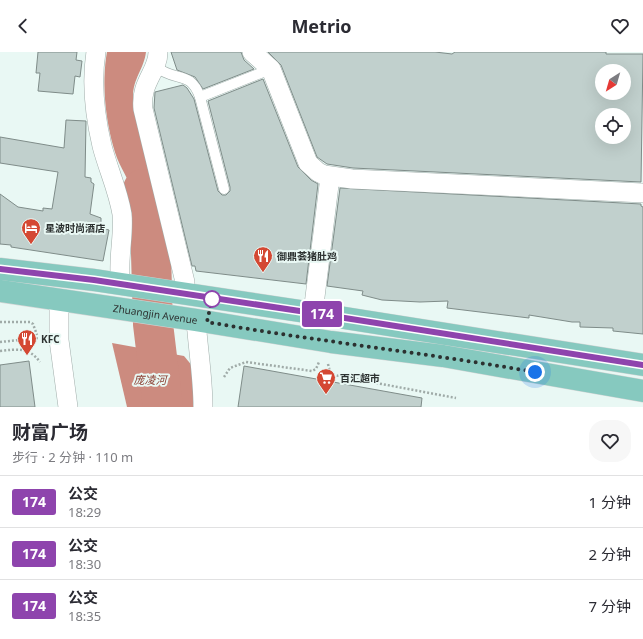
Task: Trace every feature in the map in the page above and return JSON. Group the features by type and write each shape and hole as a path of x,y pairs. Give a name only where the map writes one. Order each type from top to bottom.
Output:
{"main road":[{"path":"0,269 120,278 313,313 643,365"},
{"name":"Zhuangjin Avenue","path":"0,291 196,320 325,342 443,356 643,391"}],"street":[{"path":"96,52 93,84 102,146 115,184 122,216 120,278"},
{"path":"252,52 271,69 308,163 318,172 330,176 433,184 643,194"},
{"path":"156,59 144,90 142,99 143,109 192,290"},
{"path":"313,313 330,176"},
{"path":"64,301 59,340 68,407"},
{"path":"64,301 79,407"},
{"path":"196,320 202,378 203,407"}],"lane":[{"path":"156,59 162,72 192,81 200,97 224,189"},
{"path":"200,97 271,69"}],"path":[{"path":"0,322 30,322 36,329 37,338"},
{"path":"0,342 37,338 59,340"},
{"path":"222,381 224,374 230,368 246,362 312,371 318,365 325,342"},
{"path":"325,342 328,366 330,372 334,374 456,398"},
{"path":"0,351 20,348 35,355 43,366"},
{"path":"40,362 41,358"}],"water":[{"path":"107,52 146,52 133,90 133,97 170,248 132,238 135,210 133,195 130,184 117,158 107,119 104,78"},
{"name":"庞凌河","path":"112,343 184,356 194,368 196,407 127,407"}],"building":[{"path":"38,52 77,52 76,60 82,61 80,77 75,76 73,94 38,91 40,73 36,73"},
{"path":"171,52 241,52 244,60 254,69 203,89 195,77 177,70"},
{"path":"268,52 435,52 452,54 455,52 606,52 606,54 643,54 641,182 353,168 327,164 317,157 281,65"},
{"path":"263,79 298,167 311,180 318,184 306,284 196,271 195,266 192,266 154,108 155,92 183,85 187,88 194,99 218,191 222,195 226,195 230,191 230,187 208,101"},
{"path":"66,120 86,121 85,177 91,178 91,182 94,184 90,214 101,218 101,228 109,230 103,261 0,244 0,194 18,207 43,211 43,208 52,209 58,172 0,163 0,137 64,148"},
{"path":"340,188 641,204 643,207 643,334 613,331 613,328 580,327 580,322 529,315 529,318 447,308 448,301 420,302 382,300 362,295 363,291 327,286"},
{"path":"29,361 35,407 0,407 0,365"},
{"path":"244,366 422,398 421,407 238,407"}],"waterway":[{"name":"庞凌河","path":"143,189 150,219 153,324 163,407"}],"bus line":[{"name":"174","path":"0,269 94,280 643,365"}],"place":[{"name":"星波时尚酒店","path":"31,245"},
{"name":"御鼎荟猪肚鸡","path":"263,273"},
{"name":"KFC","path":"27,356"},
{"name":"百汇超市","path":"326,395"}],"route":[{"path":"212,299 207,322 331,342 443,356 535,372"}]}
